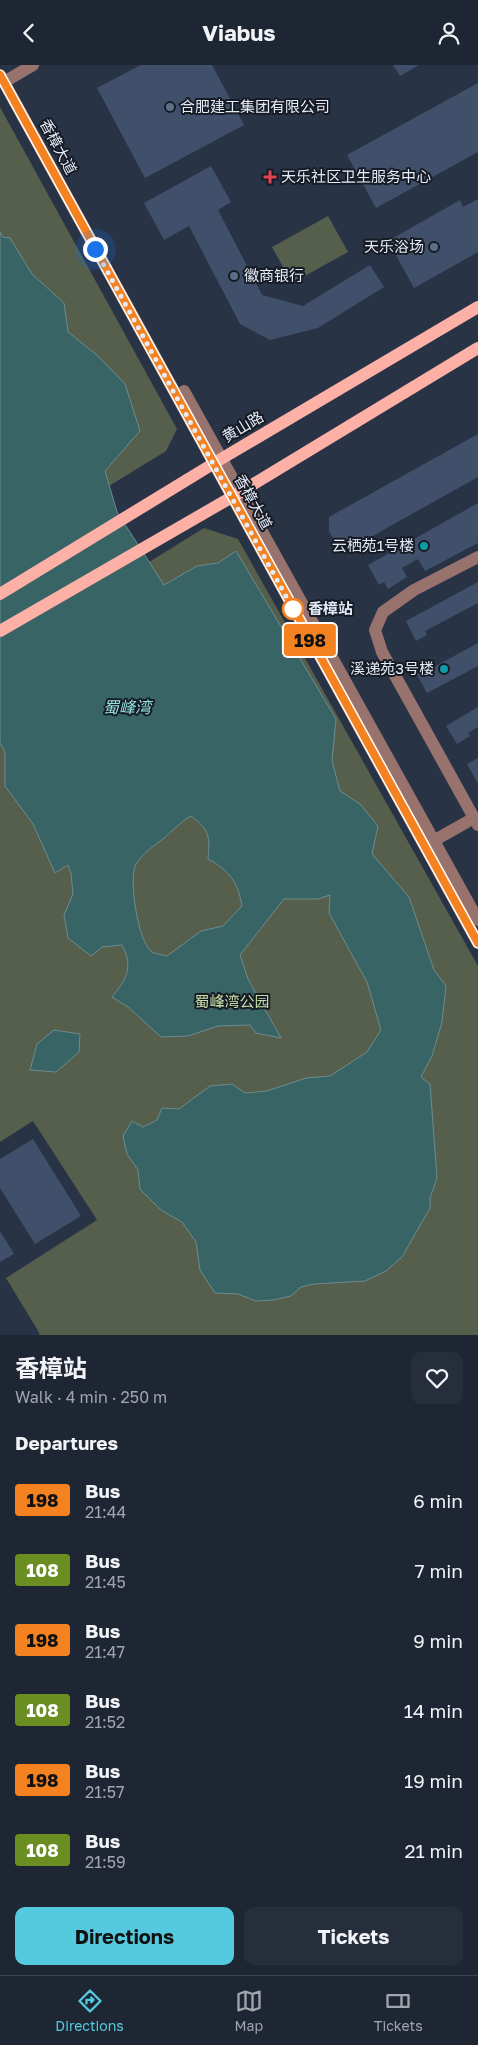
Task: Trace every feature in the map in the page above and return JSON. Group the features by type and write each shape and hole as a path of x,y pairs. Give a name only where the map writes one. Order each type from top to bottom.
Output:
{"main road":[{"name":"黄山路","path":"0,594 218,461 478,307"},
{"path":"0,631 236,495 478,348"}],"street":[{"name":"香樟大道","path":"1,65 4,78 429,844 478,943"},
{"path":"4,78 33,65"},
{"path":"429,844 476,822 382,652 375,630 383,613 398,601 414,590 478,557"},
{"name":"香樟大道","path":"429,844 478,920"}],"green space":[{"path":"0,107 177,429 166,451 0,553"},
{"path":"328,216 348,252 292,283 272,247"},
{"name":"蜀峰湾公园","path":"204,528 238,539 478,966 478,1335 38,1335 40,1334 6,1278 97,1220 33,1121 0,1142 0,654"}],"water":[{"name":"蜀峰湾","path":"0,232 3,237 10,238 32,274 64,303 68,332 98,356 125,384 140,431 105,471 117,512 164,585 197,566 218,563 236,551 336,719 332,761 340,791 360,804 378,826 372,854 409,897 434,970 446,986 442,1022 432,1056 421,1077 430,1084 437,1178 430,1198 430,1208 402,1257 386,1271 365,1281 314,1284 301,1287 291,1296 274,1300 256,1301 238,1294 215,1293 200,1270 196,1242 182,1222 161,1210 140,1189 138,1170 127,1154 123,1136 132,1121 143,1127 157,1120 162,1108 179,1109 210,1086 232,1084 245,1093 267,1091 306,1078 330,1076 367,1052 381,1030 367,982 329,913 330,895 318,899 284,899 240,955 248,979 281,1038 256,1033 250,1025 218,1026 188,1036 161,1037 128,1007 112,997 127,973 126,953 122,945 102,947 91,956 68,938 64,915 73,894 71,873 68,865 55,873 33,824 5,786 5,752 0,743","holes":["191,816 202,826 209,839 208,859 227,872 235,883 242,906 223,926 201,931 167,956 152,952 142,936 134,895 134,871 136,864 146,853 180,823"]},
{"path":"54,1030 80,1034 79,1052 56,1072 30,1070 37,1044"}],"building":[{"name":"合肥建工集团有限公司","path":"141,65 212,65 244,125 145,178 97,88"},
{"path":"393,65 419,65 400,76"},
{"path":"478,83 478,152 376,208 347,155"},
{"name":"徽商银行","path":"211,166 231,202 218,210 262,295 303,306 370,265 384,287 318,328 270,340 240,324 189,226 164,240 144,203"},
{"name":"天乐浴场","path":"478,199 478,252 414,288 388,241 460,200 463,207"},
{"path":"478,434 478,477 360,543 357,537 345,544 334,540 329,531 329,517"},
{"name":"云栖苑1号楼","path":"478,503 478,543 425,571 418,559 402,568 407,577 388,589 384,582 379,585 368,565"},
{"path":"478,582 478,603 425,631 427,635 416,641 406,621"},
{"name":"溪递苑3号楼","path":"478,643 478,666 427,693 414,669 429,661 432,668"},
{"path":"478,707 478,727 468,733 470,736 457,744 446,726"},
{"path":"478,758 478,784 467,764"},
{"path":"33,1139 81,1216 35,1244 0,1188 0,1159"},
{"path":"0,1231 14,1254 0,1262"}],"bus line":[{"name":"198","path":"0,75 478,943"}],"place":[{"name":"合肥建工集团有限公司","path":"170,107"},
{"name":"天乐社区卫生服务中心","path":"270,177"},
{"name":"天乐浴场","path":"434,247"},
{"name":"徽商银行","path":"234,276"},
{"name":"云栖苑1号楼","path":"424,546"},
{"name":"香樟站","path":"293,609"},
{"name":"溪递苑3号楼","path":"444,669"}],"route":[{"path":"95,249 293,609"}]}
